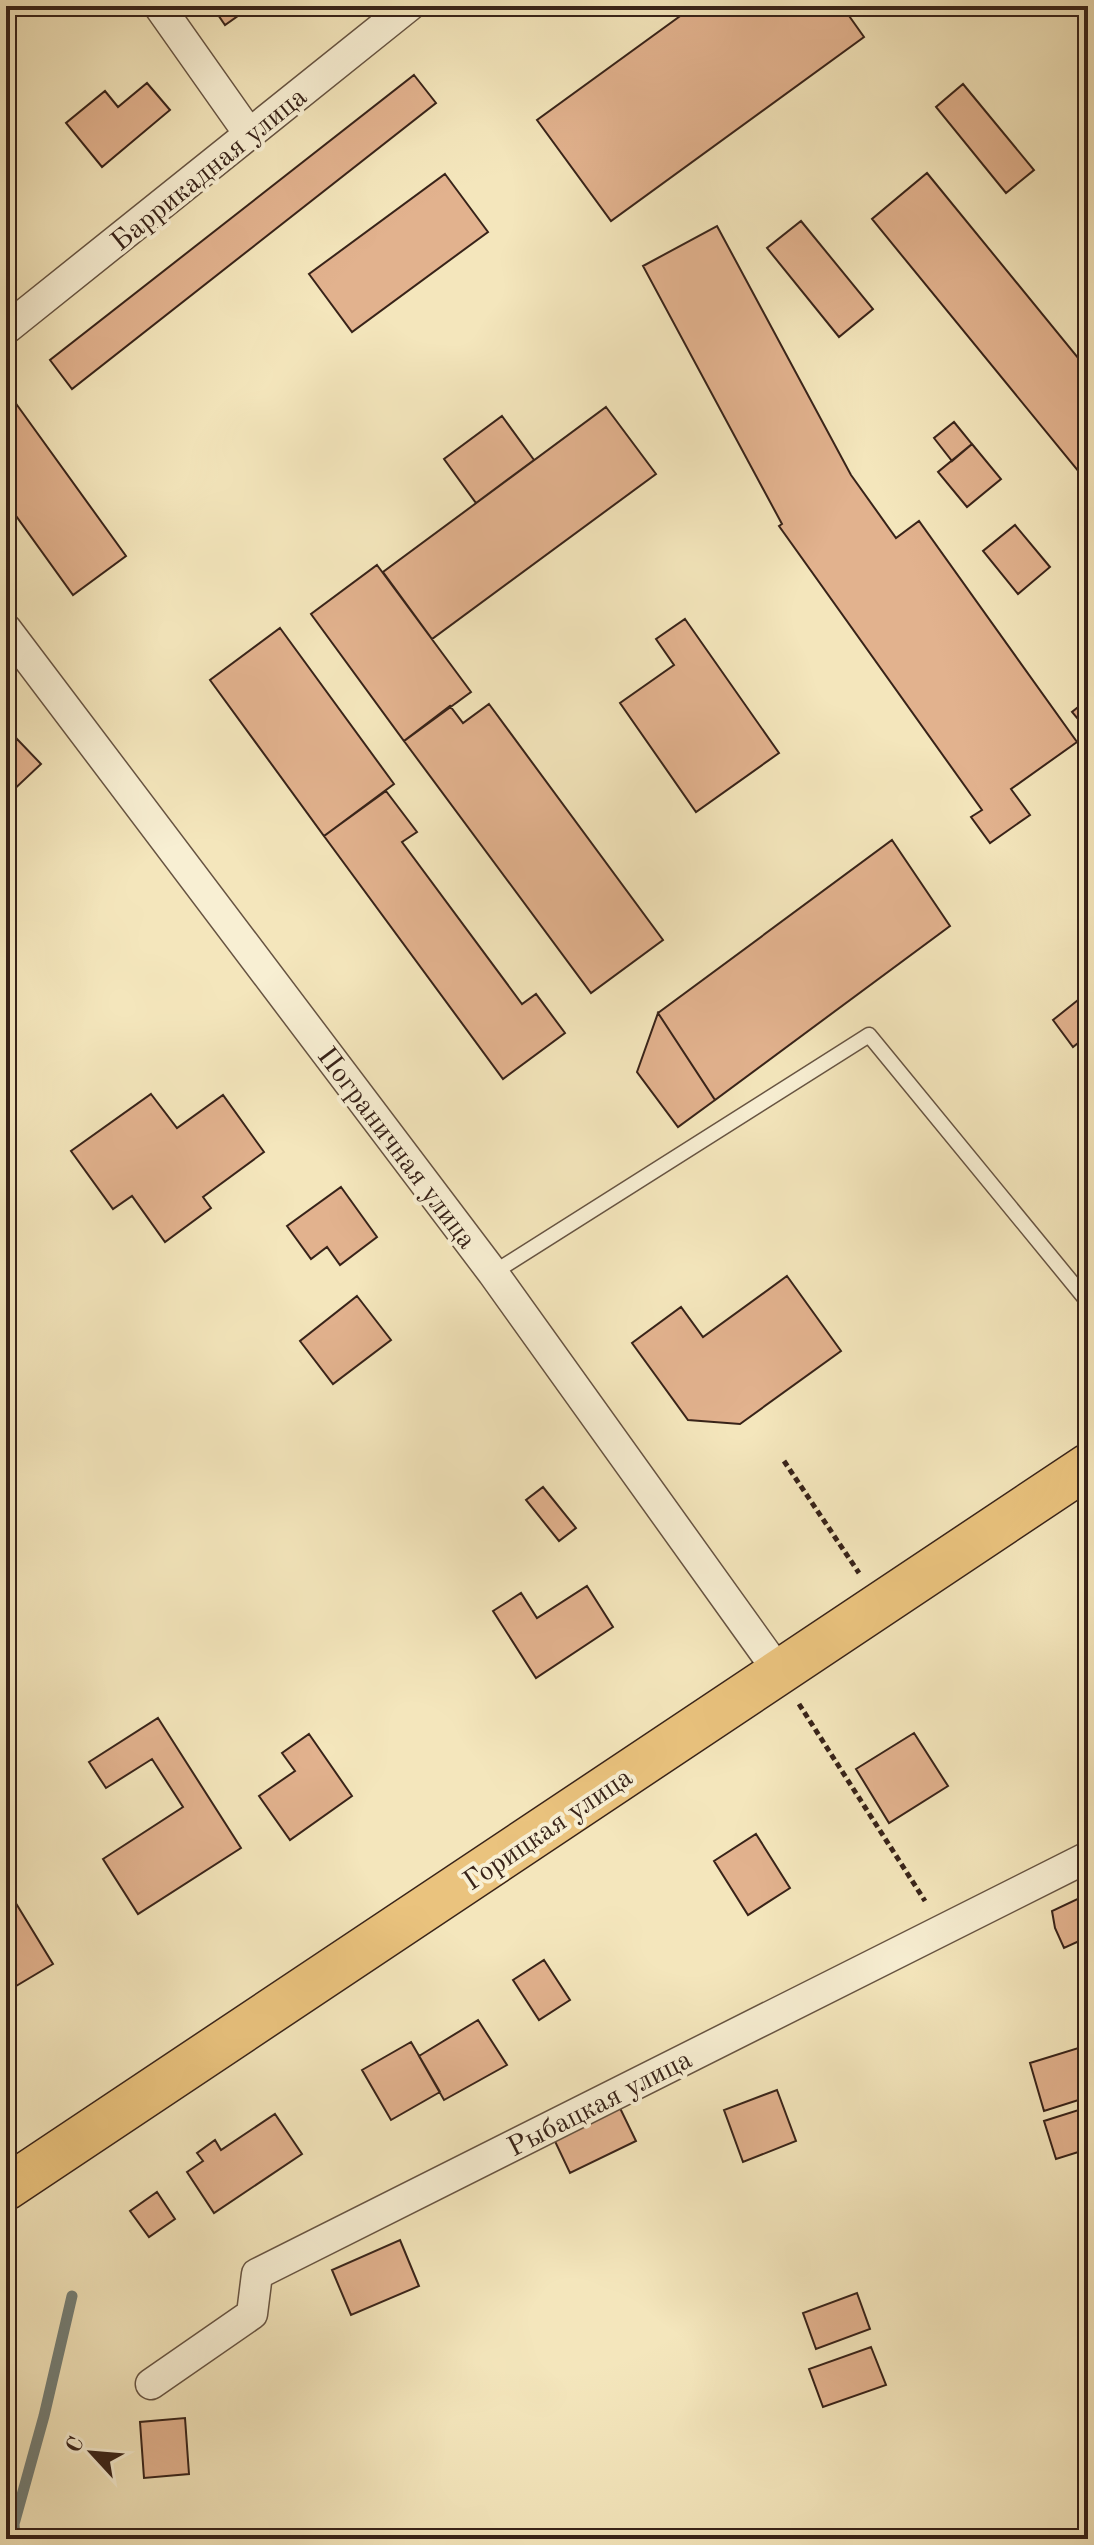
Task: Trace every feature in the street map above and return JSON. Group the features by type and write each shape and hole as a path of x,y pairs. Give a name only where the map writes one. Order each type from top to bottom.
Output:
{"main road":[{"name":"Горицкая улица","path":"6,2188 1088,1466"}],"street":[{"path":"159,6 250,135"},
{"name":"Баррикадная улица","path":"6,329 409,6"},
{"name":"Пограничная улица","path":"6,629 493,1273 779,1672"},
{"name":"Рыбацкая улица","path":"151,2384 252,2314 257,2274 1088,1857"}],"lane":[{"path":"493,1273 869,1035 1088,1302"}],"path":[{"path":"784,1461 879,1603"},
{"path":"779,1672 943,1929"}],"building":[{"path":"212,6 252,6 225,25"},
{"path":"694,6 842,6 864,37 611,221 537,120"},
{"path":"414,75 436,103 72,389 50,360"},
{"path":"147,83 170,110 102,167 66,123 105,91 118,107"},
{"path":"963,84 1034,170 1006,193 936,107"},
{"path":"927,173 1088,370 1088,483 872,219"},
{"path":"445,174 488,232 352,332 309,274"},
{"path":"801,221 873,309 839,337 767,248"},
{"path":"717,226 851,475 896,538 919,521 1077,742 1011,789 1030,815 990,843 971,817 982,810 779,526 782,524 643,266"},
{"path":"17,405 126,556 73,595 6,502 6,413"},
{"path":"606,407 656,474 432,639 383,572"},
{"path":"502,416 534,460 476,503 444,459"},
{"path":"954,422 972,444 952,461 934,438"},
{"path":"972,444 1001,479 967,507 938,472"},
{"path":"1015,525 1050,567 1018,594 983,551"},
{"path":"377,565 471,692 404,741 311,614"},
{"path":"685,619 779,753 696,812 620,703 674,665 656,639"},
{"path":"280,628 394,784 324,836 210,680"},
{"path":"1088,699 1088,731 1072,712"},
{"path":"489,704 663,940 591,993 404,741 450,706 463,723"},
{"path":"17,739 41,764 6,797 6,749"},
{"path":"386,791 417,832 402,842 522,1004 536,994 565,1033 503,1079 324,836"},
{"path":"892,840 950,926 715,1100 658,1013"},
{"path":"1088,992 1088,1035 1073,1047 1053,1020"},
{"path":"658,1013 715,1100 678,1127 637,1072"},
{"path":"151,1094 177,1128 223,1095 264,1152 203,1197 211,1208 165,1242 132,1196 113,1209 71,1151"},
{"path":"341,1187 377,1237 340,1265 327,1247 311,1259 287,1226"},
{"path":"787,1276 841,1351 740,1424 688,1420 632,1343 681,1307 703,1337"},
{"path":"357,1296 391,1340 333,1384 300,1341"},
{"path":"543,1487 576,1528 559,1541 526,1500"},
{"path":"587,1586 613,1627 536,1678 493,1611 521,1593 537,1618"},
{"path":"158,1718 241,1848 138,1914 103,1859 183,1807 152,1759 106,1788 89,1762"},
{"path":"914,1733 948,1786 889,1823 856,1769"},
{"path":"309,1734 352,1796 290,1840 259,1796 295,1771 282,1753"},
{"path":"756,1834 790,1888 748,1915 714,1861"},
{"path":"6,1887 53,1964 6,1992"},
{"path":"1088,1894 1088,1937 1064,1948 1052,1911"},
{"path":"544,1960 570,2000 539,2020 513,1980"},
{"path":"478,2020 507,2065 444,2100 419,2056"},
{"path":"411,2042 440,2092 391,2120 362,2070"},
{"path":"1088,2045 1088,2097 1044,2111 1030,2063"},
{"path":"777,2090 796,2141 743,2162 724,2110"},
{"path":"618,2104 636,2141 570,2173 552,2135"},
{"path":"1088,2107 1088,2149 1056,2159 1044,2121"},
{"path":"275,2114 302,2154 214,2213 187,2172 203,2161 197,2153 215,2140 221,2150"},
{"path":"157,2192 175,2219 149,2237 130,2211"},
{"path":"400,2240 419,2286 351,2315 332,2270"},
{"path":"857,2293 870,2329 816,2349 803,2313"},
{"path":"871,2347 886,2385 823,2407 809,2369"},
{"path":"185,2418 189,2474 144,2478 140,2422"}],"waterway":[{"path":"15,2539 14,2524 44,2416 72,2296"}]}
